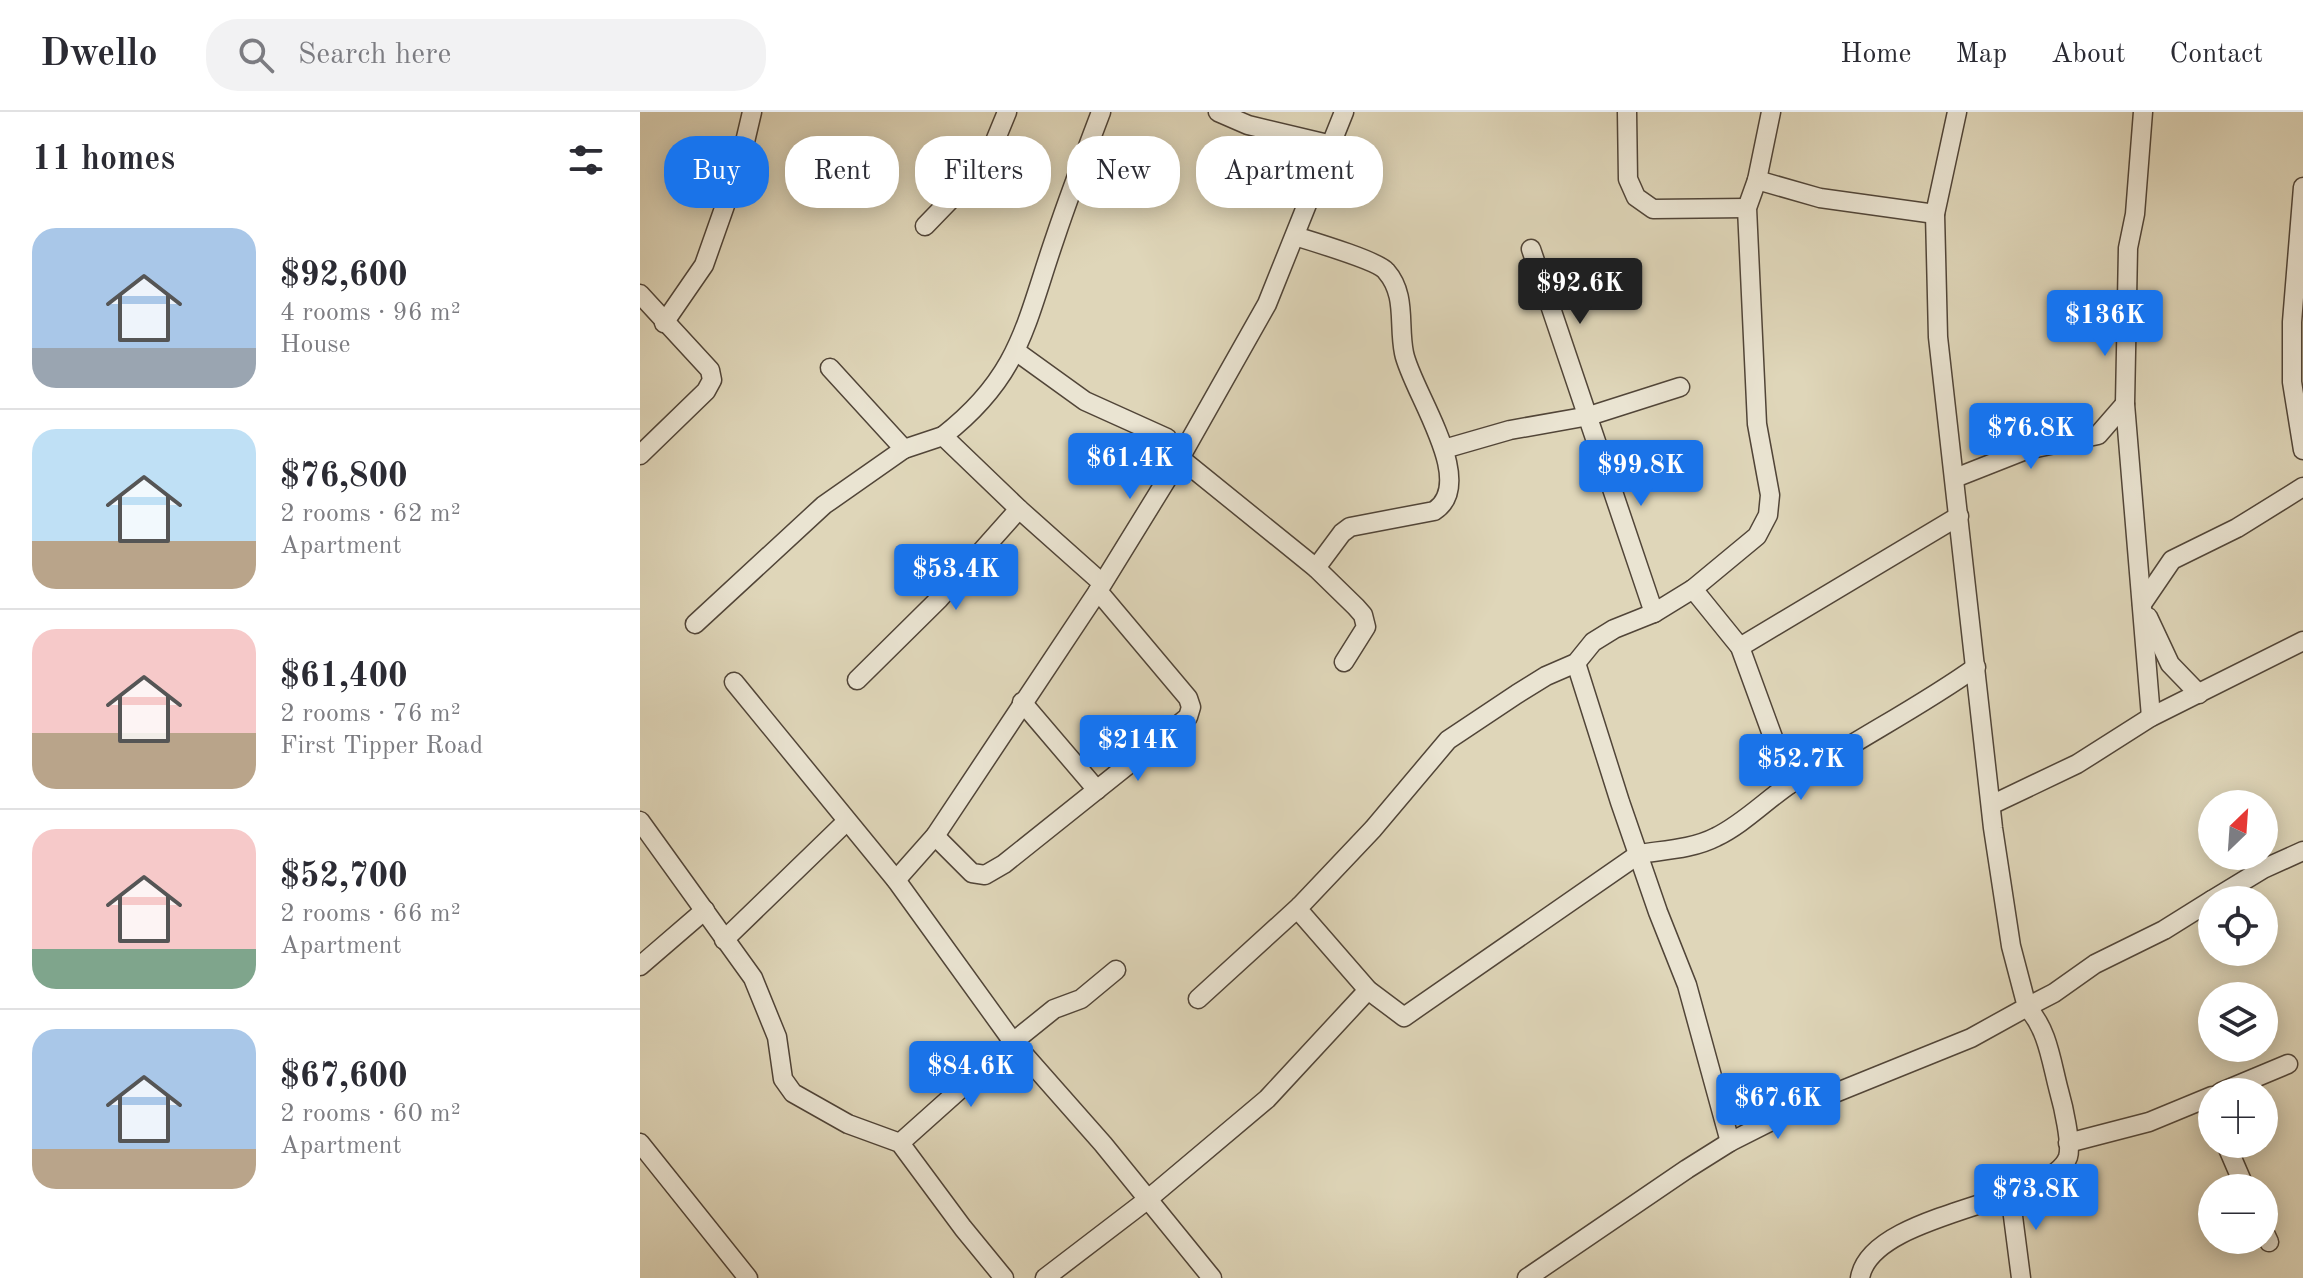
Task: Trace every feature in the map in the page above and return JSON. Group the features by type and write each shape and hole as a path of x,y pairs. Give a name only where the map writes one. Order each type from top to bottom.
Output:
{"street":[{"path":"664,323 704,265 740,163 752,112"},
{"path":"925,226 986,163 1007,112"},
{"path":"695,624 824,505 904,449 943,436 985,399 1017,352 1055,235 1101,112"},
{"path":"1218,112 1248,125 1294,136"},
{"path":"1335,136 1344,112"},
{"path":"1627,112 1628,179 1636,197 1653,209 1747,208"},
{"path":"1198,999 1300,906 1373,829 1448,740 1517,694 1576,663 1593,642 1614,629 1654,613 1693,589 1757,536 1768,515 1770,495 1757,424 1747,208 1757,180 1771,112"},
{"path":"1860,1278 1864,1262 1875,1250 1918,1225 2046,1177 2063,1166 2069,1154 2062,1099 2044,1031 2027,1007 2011,946 1991,805 1939,349 1935,214 1957,112"},
{"path":"2143,112 2135,214 2128,248 2125,404 2151,717"},
{"path":"1757,180 1820,198 1935,214"},
{"path":"2303,187 2292,322 2292,382 2303,450"},
{"path":"896,880 935,836 1100,587 1180,458 1267,304 1306,208"},
{"path":"1295,236 1383,266 1394,280 1400,295 1404,355 1444,449 1449,490 1442,506 1434,511 1350,527 1316,568"},
{"path":"1531,249 1654,613"},
{"path":"640,294 710,370 712,380 706,391 640,455"},
{"path":"1017,352 1085,401 1167,438"},
{"path":"830,368 904,449"},
{"path":"1444,449 1510,430 1589,416 1680,387"},
{"path":"2098,435 2125,404"},
{"path":"1955,478 2026,450 2098,435 2130,450"},
{"path":"935,836 972,873 985,875 1004,864 1188,717 1191,707 1188,698 1100,587 943,436"},
{"path":"1180,458 1316,568 1363,615 1366,627 1344,662"},
{"path":"2142,604 2172,560 2237,528 2303,487"},
{"path":"857,680 939,599 1019,509"},
{"path":"1740,647 1959,516"},
{"path":"1693,589 1740,647 1790,784"},
{"path":"2142,604 2170,664 2199,694"},
{"path":"1991,805 2077,764 2151,717 2303,641"},
{"path":"1576,663 1620,802 1687,985 1730,1142"},
{"path":"1300,906 1301,913 1368,990 1404,1017 1639,854 1686,847 1715,838 1790,784 1976,667"},
{"path":"734,682 896,880 1013,1042 1103,1144 1212,1278"},
{"path":"1942,691 1979,699"},
{"path":"1022,702 1097,790"},
{"path":"640,821 753,978 777,1037 783,1079 793,1093 848,1124 900,1143 1004,1278"},
{"path":"724,940 847,821"},
{"path":"2235,886 2303,851"},
{"path":"1527,1278 1730,1142 1793,1110 1971,1038 2054,993 2095,964 2164,930 2198,909"},
{"path":"640,966 705,910"},
{"path":"900,1143 1054,1009 1081,999 1116,970"},
{"path":"1045,1278 1147,1200 1267,1099 1368,990"},
{"path":"2258,1078 2288,1064"},
{"path":"2068,1143 2149,1122 2198,1104"},
{"path":"640,1143 746,1278"},
{"path":"2010,1193 2021,1278"}]}
